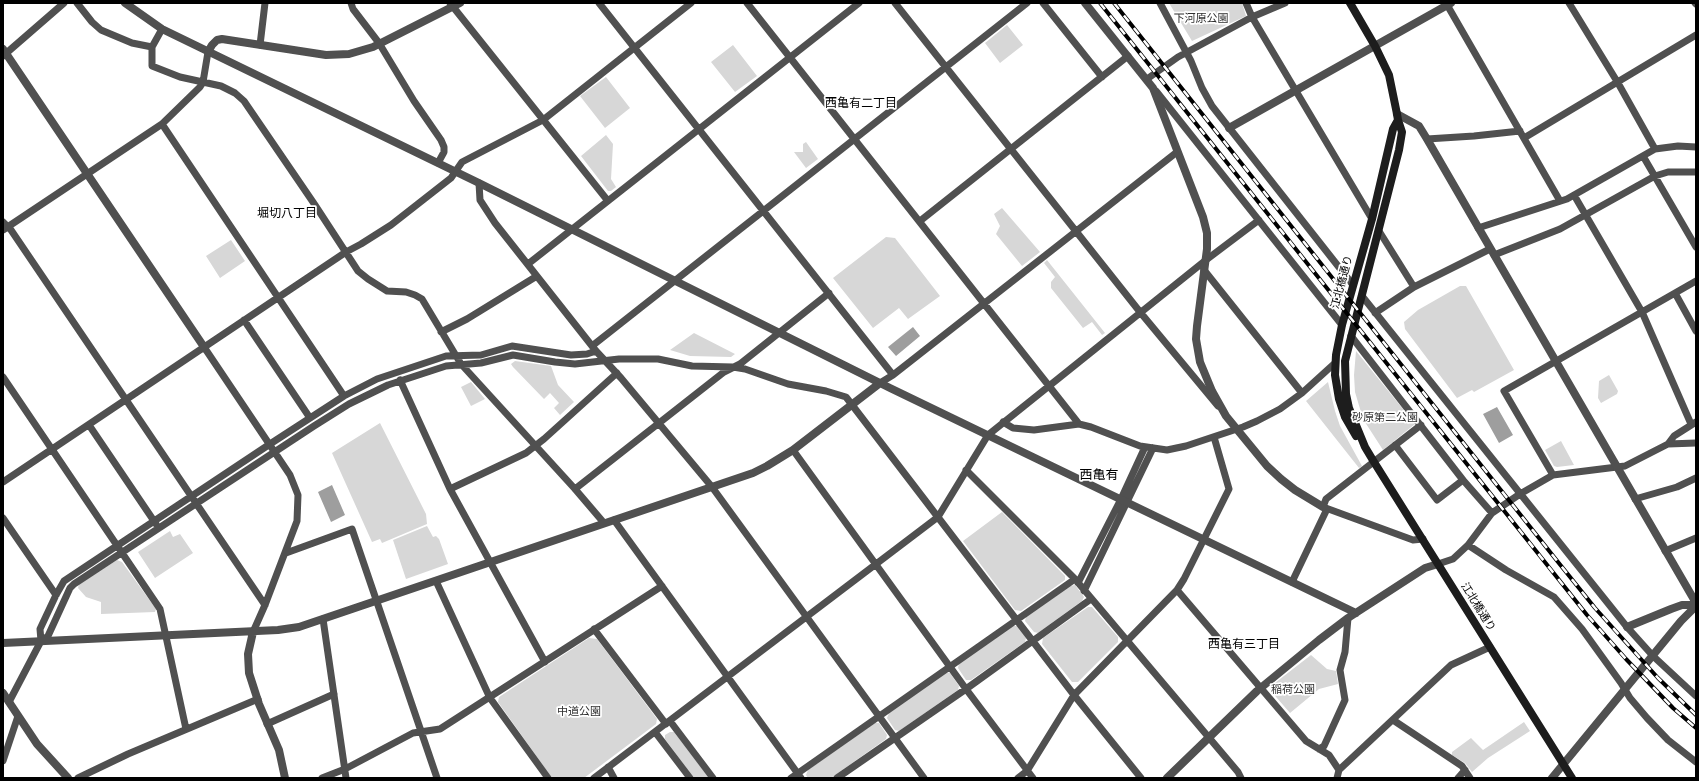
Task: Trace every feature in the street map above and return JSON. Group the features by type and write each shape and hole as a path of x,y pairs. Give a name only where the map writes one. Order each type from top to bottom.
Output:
{"main road":[{"name":"江北橋通り","path":"1350,3 1375,46 1389,75 1402,132 1379,231 1345,362 1346,394 1349,408 1365,447"},
{"name":"江北橋通り","path":"1398,117 1393,129 1372,218 1342,324 1335,363 1337,387 1345,418 1365,447 1572,778"}],"street":[{"path":"64,3 4,53 270,444 290,475 298,495 298,515 286,553 266,605 253,632 249,644 248,664 267,724 279,750 285,778"},
{"path":"77,3 92,22 101,30 132,43 152,47"},
{"path":"126,3 162,29 208,52 479,183 880,383 1356,613"},
{"path":"260,45 265,3"},
{"path":"351,3 353,9 379,43 444,147 444,152 438,163"},
{"path":"599,3 893,375"},
{"path":"3,482 89,426 204,346 346,252 392,224 451,178 462,162 543,120 691,3"},
{"path":"747,3 985,302 1079,424"},
{"path":"528,264 859,3"},
{"path":"895,3 1140,312 1236,429 1281,479 1325,508 1414,540 1423,539"},
{"path":"41,641 40,629 64,581 344,396 377,379 446,356 481,355 512,346 571,355 587,354 675,281 1027,3"},
{"path":"1043,3 1102,77"},
{"path":"1085,3 1342,324"},
{"path":"1160,3 1212,106 1353,285"},
{"path":"1246,3 1252,17 1295,91 1372,218"},
{"path":"1147,79 1172,60 1252,17 1285,3"},
{"path":"1568,3 1618,83 1655,149"},
{"path":"266,605 5,226 162,124 200,87 203,82 208,52 217,40 222,39 338,55 361,51 454,4 543,120 608,201"},
{"path":"1229,128 1448,4 1560,201"},
{"path":"162,29 152,47 152,66 180,77 221,86 235,93 244,101 315,204 358,271 374,284 387,291 406,292 422,299 460,364 575,489 604,523"},
{"path":"1524,138 1696,35"},
{"path":"920,221 1128,56"},
{"path":"1153,88 1206,226 1208,240 1197,326 1197,351 1205,376 1221,410"},
{"path":"1398,117 1419,126 1427,139 1696,604"},
{"path":"162,124 344,396"},
{"path":"1427,139 1520,131"},
{"path":"1478,228 1574,195 1655,149 1678,146 1696,147"},
{"path":"3,643 253,632 299,627 753,473 793,450 880,383 893,375 1177,152"},
{"path":"1643,156 1696,247"},
{"path":"1375,313 1414,288 1492,252 1560,229 1655,176 1668,172 1696,172"},
{"path":"479,183 480,200 495,223 594,349 617,373 712,487 924,778"},
{"path":"1574,195 1642,312 1694,423 1674,436 1668,444"},
{"path":"594,778 938,517 988,435 1140,312 1259,220"},
{"path":"1379,231 1414,288"},
{"path":"1204,270 1302,394"},
{"path":"441,332 467,319 537,276"},
{"path":"1553,475 1504,391 1696,282"},
{"path":"575,489 724,372 740,364 829,293"},
{"path":"1675,293 1696,331"},
{"path":"1362,296 1627,627 1653,656 1696,696"},
{"path":"244,320 310,418"},
{"path":"1351,336 1463,480 1492,514"},
{"path":"9,702 41,641 48,636 70,588 274,451 349,404 400,380 446,366 481,362 513,355 575,364 619,359 658,359 692,366 733,367 745,369 788,384 842,395 852,404 1074,695 1141,778"},
{"path":"1004,422 1013,428 1034,430 1079,424 1145,447 1167,450 1186,446 1236,429 1280,408 1302,394 1335,363"},
{"path":"450,489 526,453 617,373"},
{"path":"3,377 160,609 186,729"},
{"path":"400,380 450,489 545,662"},
{"path":"1292,582 1325,508 1326,499 1421,425"},
{"path":"89,426 159,528"},
{"path":"1018,778 1027,771 1074,695 1126,640 1177,590 1184,579 1229,489 1214,437"},
{"path":"1167,778 1261,687 1348,618 1425,568 1453,559 1468,545 1492,514 1520,494 1553,475 1617,468 1625,466 1668,444 1696,443"},
{"path":"1395,445 1437,500 1463,480"},
{"path":"1084,591 1124,501 1145,447"},
{"path":"791,778 800,776 950,666 1076,581 1124,501 1153,448"},
{"path":"793,450 875,565 1033,778"},
{"path":"966,470 1076,581 1238,772 1241,778"},
{"path":"1635,499 1678,487 1696,478"},
{"path":"3,518 56,595"},
{"path":"614,520 800,776"},
{"path":"286,553 352,529 437,778"},
{"path":"1665,551 1696,538"},
{"path":"1468,545 1506,570 1554,597 1582,629 1647,718 1668,740 1696,762"},
{"path":"436,581 490,698 548,778"},
{"path":"322,778 345,769 413,733 440,729 662,586"},
{"path":"1177,590 1306,741 1322,748 1330,755 1339,770"},
{"path":"837,778 966,689 1091,599"},
{"path":"1627,627 1671,609 1696,604"},
{"path":"1552,778 1696,604"},
{"path":"1322,748 1345,700 1340,670 1345,652 1348,618"},
{"path":"323,619 346,778"},
{"path":"594,629 713,778"},
{"path":"1337,778 1339,770 1452,665 1490,647"},
{"path":"3,693 37,744 65,778"},
{"path":"267,724 334,694"},
{"path":"78,778 186,729 258,699"},
{"path":"3,761 18,716"},
{"path":"1393,720 1462,766 1470,778"},
{"path":"655,732 690,778"},
{"path":"608,767 614,778"},
{"path":"1458,778 1465,770"}],"green space":[{"name":"下河原公園","path":"1169,3 1242,3 1246,16 1192,41"},
{"path":"1007,25 1023,45 1000,63 985,43"},
{"path":"733,45 757,76 735,92 711,62"},
{"path":"606,77 630,108 605,128 580,96"},
{"path":"606,135 613,144 611,179 616,187 611,191 608,191 581,156"},
{"path":"806,142 818,159 806,168 794,152 803,152 803,144"},
{"path":"1002,208 1040,252 1022,266 996,234 1000,226 994,214"},
{"path":"886,237 895,238 940,296 908,319 899,308 873,328 833,278"},
{"path":"231,240 245,261 220,278 206,256"},
{"path":"1047,260 1105,333 1102,335 1092,322 1083,328 1051,288 1051,282 1055,277 1044,263"},
{"path":"1460,286 1466,286 1514,370 1474,392 1472,390 1457,398 1405,329 1404,322 1418,310"},
{"path":"694,333 735,354 731,357 690,356 670,350"},
{"name":"砂原第二公園","path":"1356,351 1415,424 1383,450 1363,419 1355,392 1354,375"},
{"path":"515,361 551,366 558,385 574,402 560,415 554,408 559,403 550,393 544,399 513,367 511,364"},
{"path":"1609,375 1618,391 1617,394 1601,403 1598,398 1599,381"},
{"path":"471,382 485,399 471,406 461,387"},
{"name":"砂原第二公園","path":"1328,382 1340,426 1362,466 1359,468 1306,401"},
{"path":"380,423 426,514 427,524 382,543 380,539 372,542 332,453"},
{"path":"1561,441 1574,465 1554,466 1545,450"},
{"path":"1002,512 1065,576 1065,580 1021,611 1015,610 963,541"},
{"path":"427,526 433,537 436,536 439,539 448,564 406,579 393,540"},
{"path":"170,531 173,537 180,534 193,553 155,578 138,552"},
{"path":"117,560 122,562 156,609 155,612 101,614 101,602 86,597 78,588 79,584"},
{"path":"1075,585 1084,597 1082,601 1038,633 1034,632 1025,621 1026,616 1070,586"},
{"path":"1088,607 1092,607 1118,637 1118,642 1078,682 1072,682 1042,644 1043,638"},
{"path":"1012,626 1018,626 1026,638 1025,642 971,680 966,680 958,668 959,663"},
{"name":"中道公園","path":"589,638 597,639 657,719 656,724 584,778 552,778 498,702 499,697"},
{"name":"稲荷公園","path":"1311,655 1327,669 1336,671 1338,684 1319,689 1290,713 1270,690 1271,686"},
{"path":"946,672 950,673 959,686 958,690 899,731 895,730 887,718 889,713"},
{"path":"1524,722 1530,731 1488,758 1472,772 1465,763 1452,755 1452,752 1471,738 1483,750"},
{"path":"875,723 879,723 887,735 886,739 831,778 808,778 806,775 808,770"},
{"path":"670,732 674,732 709,778 694,778 665,739 665,735"}],"shaded area":[{"path":"913,327 920,336 896,356 888,347"},
{"path":"1497,407 1513,435 1499,443 1483,414"},
{"path":"332,485 345,515 331,522 318,492"}],"railway":[{"path":"1100,3 1587,615 1626,659 1673,708 1696,728"},
{"path":"1114,3 1595,608 1658,678 1696,715"}],"district":[{"name":"西亀有二丁目","path":"861,103"},
{"name":"堀切八丁目","path":"287,213"},
{"name":"西亀有","path":"1099,475"},
{"name":"西亀有三丁目","path":"1244,644"}]}
